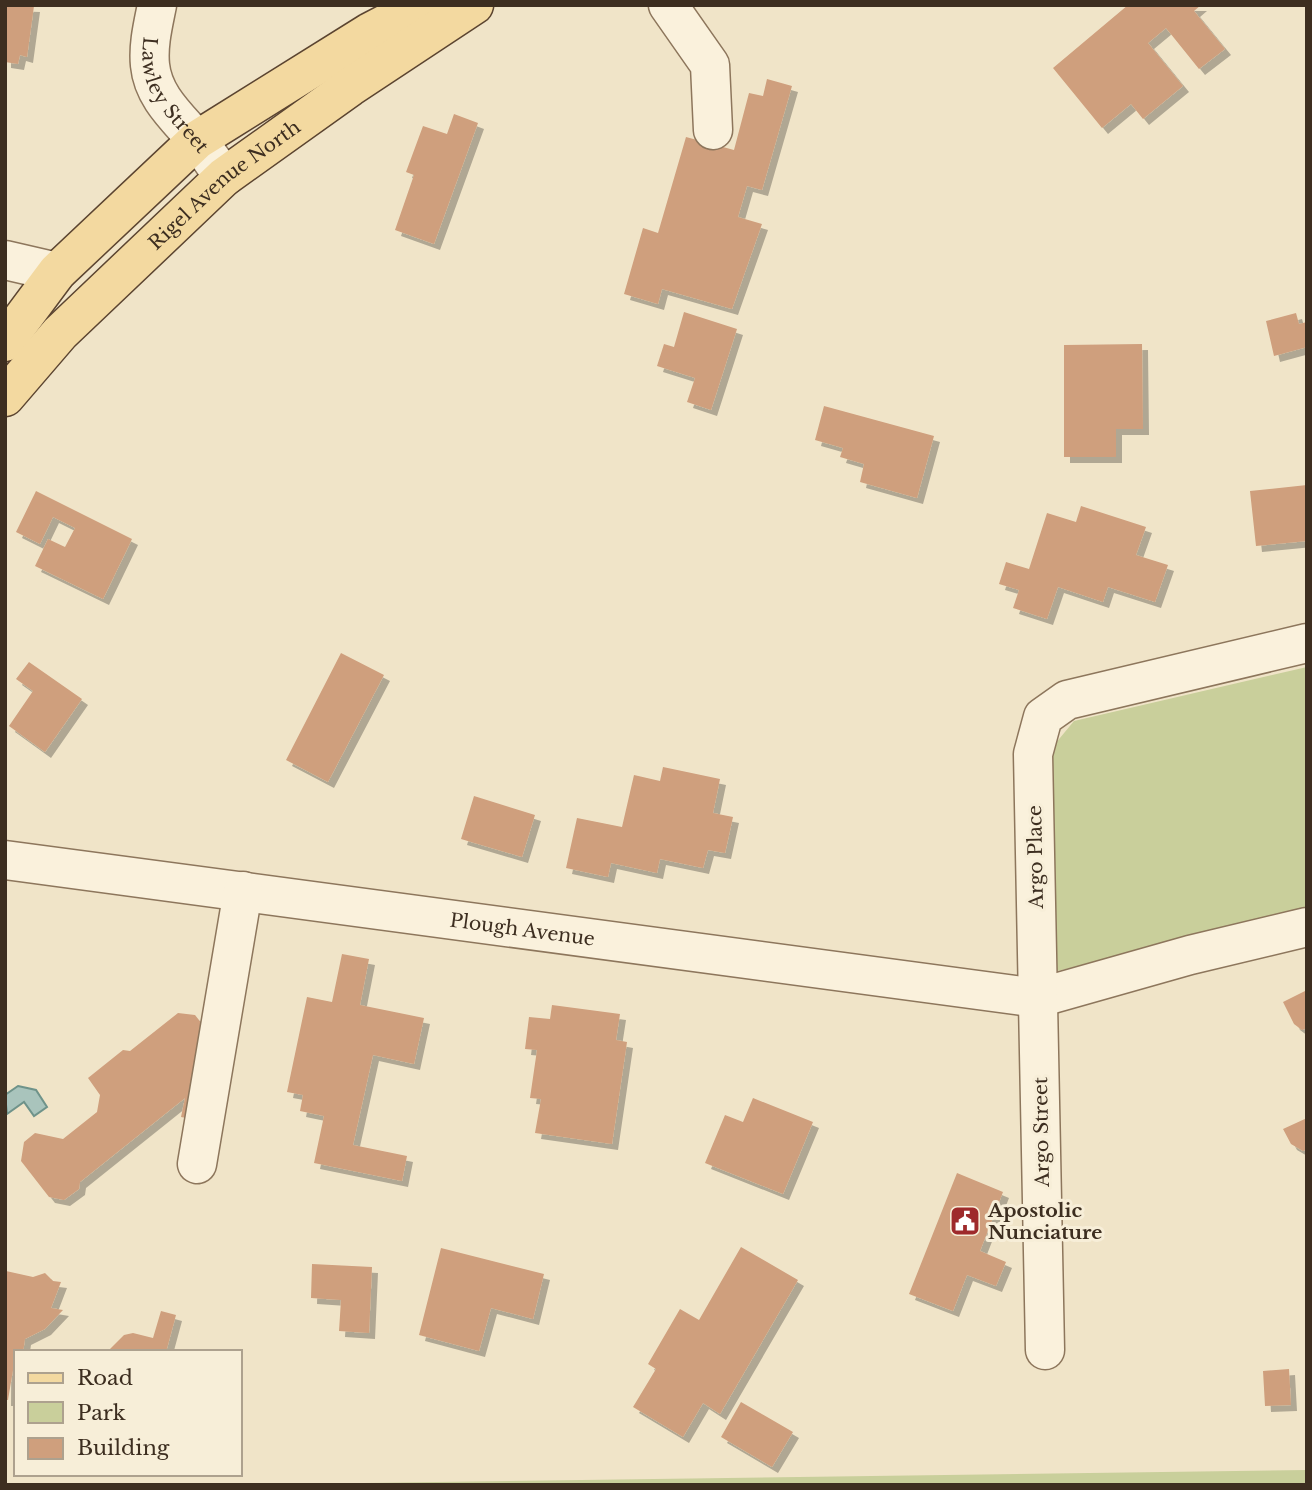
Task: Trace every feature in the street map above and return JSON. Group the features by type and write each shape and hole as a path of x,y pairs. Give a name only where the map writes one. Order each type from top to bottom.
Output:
{"main road":[{"name":"Rigel Avenue North","path":"5,342 57,272 197,140 370,32 422,5"},
{"name":"Rigel Avenue North","path":"5,397 60,333 224,177 350,87 474,5"},
{"path":"60,333 57,272 92,275 140,258"}],"street":[{"name":"Lawley Street","path":"157,5 150,67 165,106 197,140 224,177"},
{"path":"668,5 710,65 713,82 713,130"},
{"path":"5,260 57,272"},
{"name":"Argo Place","path":"1038,998 1033,754 1043,717 1067,700 1119,685 1307,643"},
{"name":"Plough Avenue","path":"5,860 1038,998"},
{"path":"197,1164 243,891"},
{"path":"1038,998 1190,955 1307,927"},
{"name":"Argo Street","path":"1038,998 1045,1350"}],"green space":[{"path":"1307,667 1307,913 1057,971 1050,750 1074,721"},
{"path":"1307,1470 1307,1485 213,1485"}],"water":[{"path":"18,1086 36,1090 47,1107 34,1116 24,1102 7,1114 5,1095"}],"building":[{"path":"5,5 34,6 27,57 20,55 18,64 5,62"},
{"path":"1128,5 1201,5 1194,11 1225,49 1199,69 1166,28 1148,43 1183,86 1143,119 1131,104 1102,128 1053,68"},
{"path":"767,79 792,86 762,190 747,186 738,217 762,224 732,309 662,289 658,304 624,294 643,228 658,233 686,137 734,150 749,93 763,96"},
{"path":"454,114 478,123 434,244 395,230 414,175 406,172 423,126 447,134"},
{"path":"684,312 737,329 711,410 687,402 695,378 657,366 664,344 674,347"},
{"path":"1296,313 1299,324 1307,322 1307,347 1274,356 1266,321"},
{"path":"1142,344 1143,429 1116,429 1116,457 1064,457 1064,345"},
{"path":"824,406 934,436 917,498 860,482 864,464 840,457 843,448 815,440"},
{"path":"1307,485 1307,541 1256,546 1250,491"},
{"path":"36,491 132,539 103,599 35,566 48,539 65,547 75,528 53,517 40,544 16,532"},
{"path":"1081,506 1146,527 1136,555 1168,565 1155,602 1108,587 1103,602 1058,587 1047,619 1013,608 1019,590 999,584 1006,562 1029,569 1047,513 1076,522"},
{"path":"341,653 384,675 328,782 286,760"},
{"path":"29,662 82,699 45,752 9,726 33,691 16,679"},
{"path":"663,767 720,779 713,813 733,817 725,853 708,850 703,868 660,859 657,873 611,863 608,877 566,868 577,818 622,827 634,775 660,781"},
{"path":"474,796 535,815 522,857 461,839"},
{"path":"342,954 369,959 360,1005 424,1018 414,1064 373,1055 353,1145 407,1156 402,1181 314,1163 324,1116 300,1111 303,1095 287,1092 307,997 332,1002"},
{"path":"1307,990 1307,1028 1302,1030 1294,1024 1283,1002"},
{"path":"552,1005 620,1014 616,1040 627,1042 612,1144 535,1133 541,1099 530,1098 537,1050 525,1049 529,1017 550,1019"},
{"path":"178,1013 195,1015 214,1039 195,1054 210,1073 201,1121 181,1117 185,1098 80,1182 79,1189 64,1200 49,1197 21,1161 24,1142 35,1133 63,1139 97,1112 100,1095 88,1078 123,1050 130,1051"},
{"path":"753,1098 813,1122 783,1194 705,1163 725,1115 743,1122"},
{"path":"1307,1118 1307,1149 1303,1151 1291,1144 1283,1129"},
{"name":"Apostolic Nunciature","path":"957,1173 1003,1192 980,1251 1006,1262 996,1286 967,1275 953,1311 909,1294"},
{"path":"741,1247 798,1280 720,1414 703,1403 683,1437 633,1407 656,1369 648,1364 680,1309 699,1320"},
{"path":"441,1248 544,1274 533,1319 491,1308 479,1351 419,1335"},
{"path":"312,1264 372,1267 369,1333 339,1331 341,1300 311,1298"},
{"path":"6,1271 33,1277 45,1273 53,1281 61,1282 51,1308 63,1310 45,1329 25,1339 23,1350 14,1350 8,1400 5,1400"},
{"path":"161,1311 176,1315 167,1350 109,1350 124,1335 133,1333 153,1338"},
{"path":"1289,1369 1291,1405 1265,1406 1263,1371"},
{"path":"741,1402 793,1432 772,1467 721,1437"}],"place":[{"name":"Apostolic Nunciature","path":"965,1221"}]}
